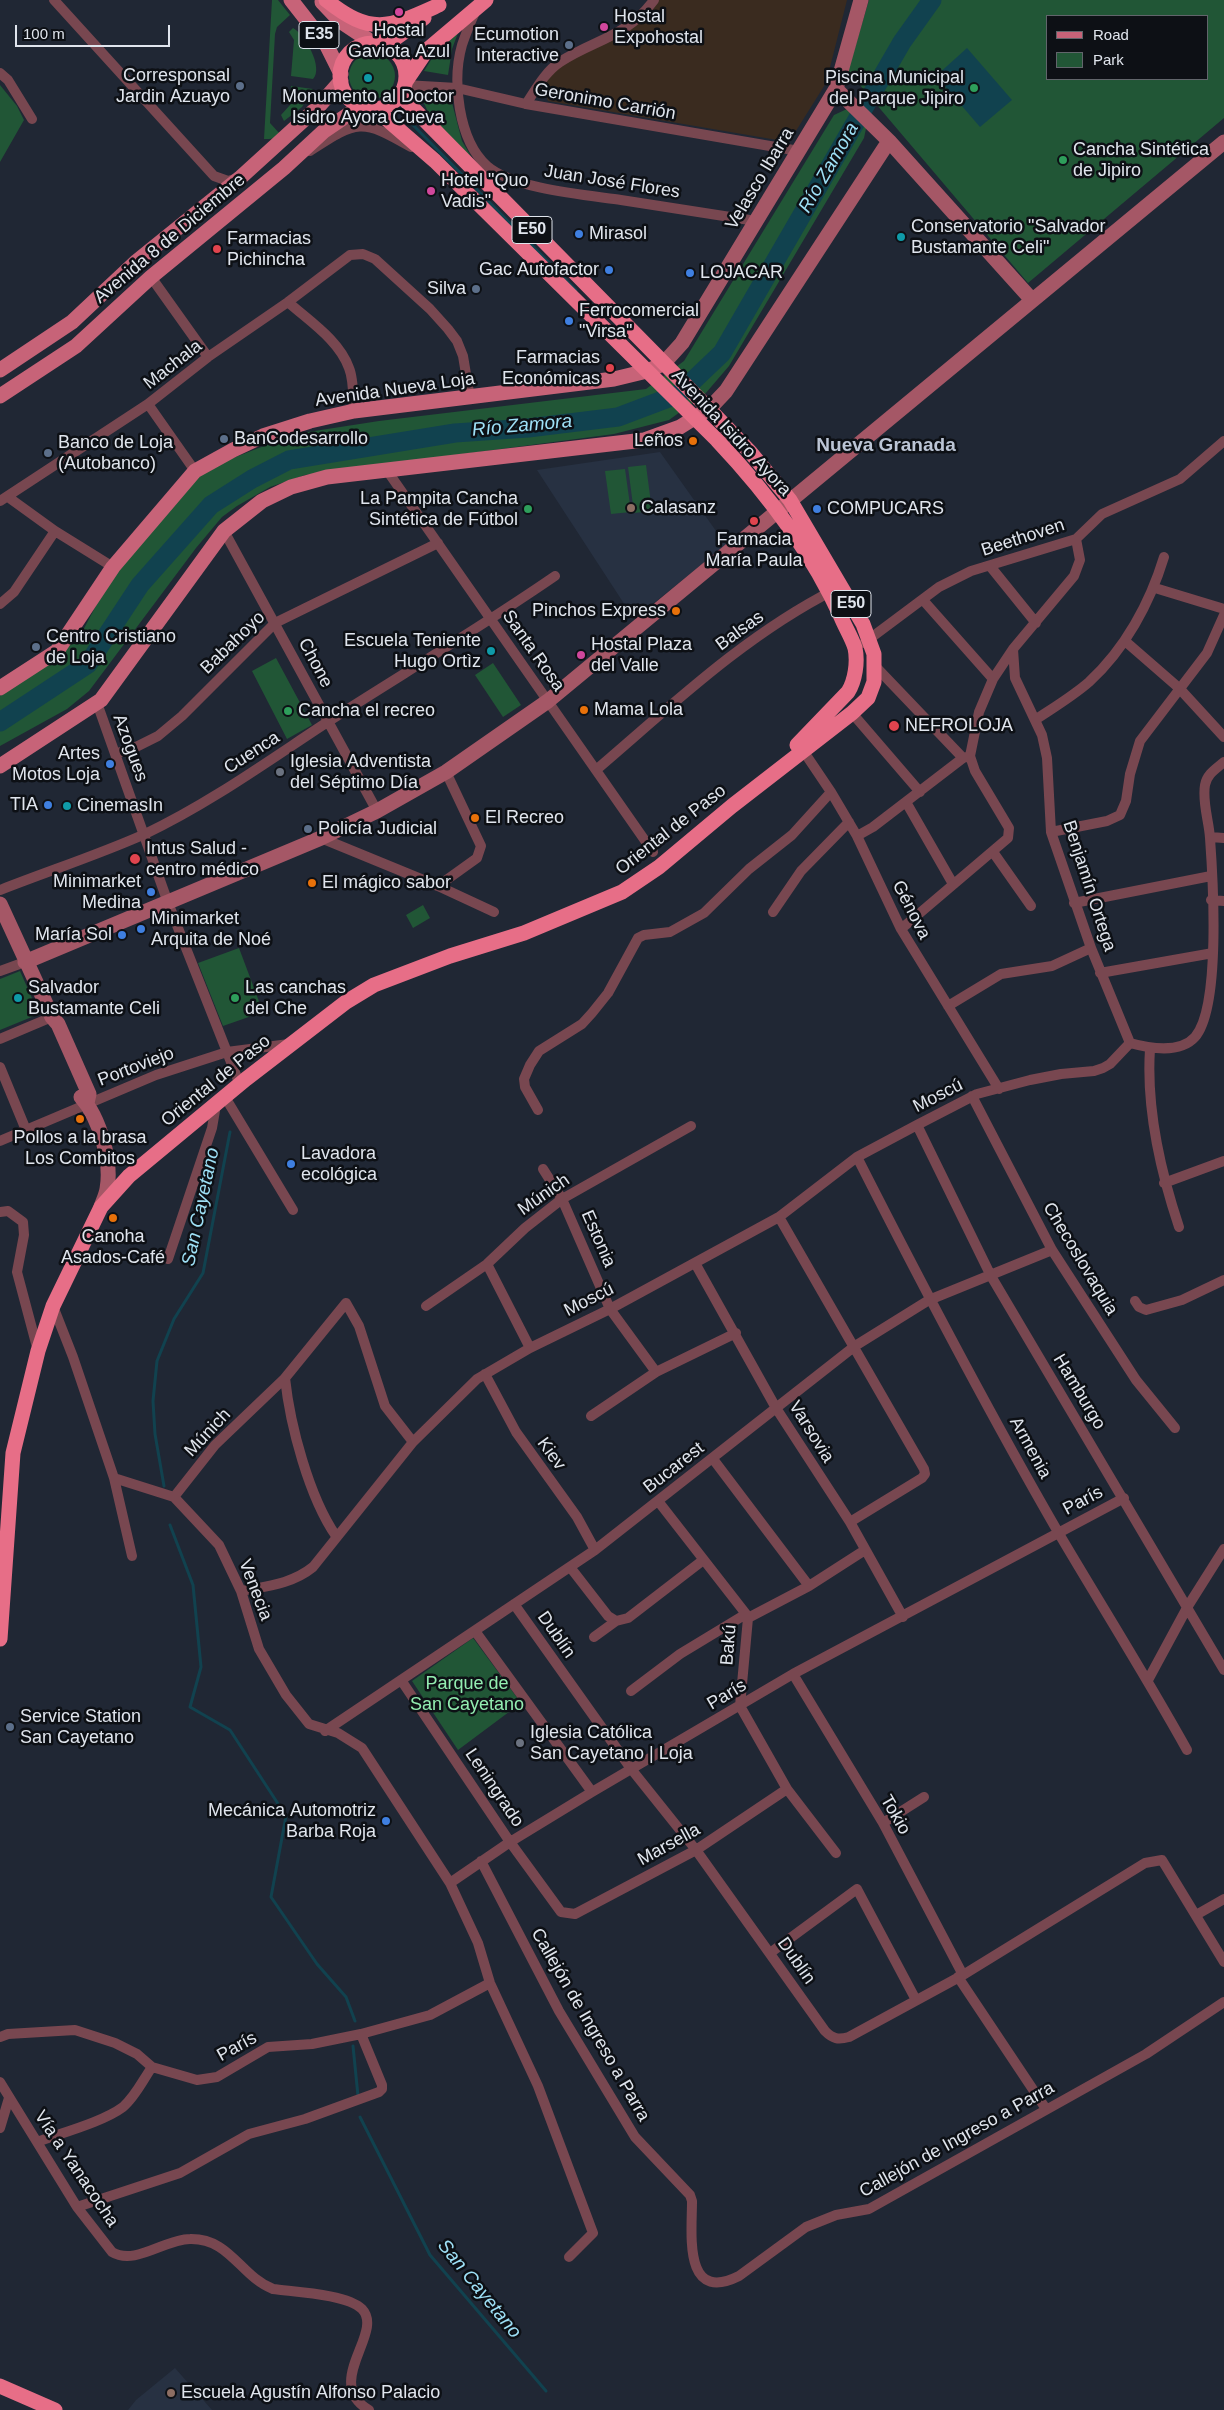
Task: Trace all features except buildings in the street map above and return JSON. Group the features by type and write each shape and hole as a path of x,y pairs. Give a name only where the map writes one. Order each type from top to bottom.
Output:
{"highway":[{"path":"326,0 354,19 386,26 401,22 442,2"},
{"name":"E35","path":"368,107 349,98 341,78 342,64 350,52 358,46 396,38 442,2"},
{"path":"368,107 386,106 404,87 428,50 482,3"},
{"name":"E35","path":"375,43 388,46 401,58 406,69 404,87"},
{"name":"Avenida Isidro Ayora","path":"404,87 666,366 751,453 790,500 835,589 855,648 855,668 852,686 801,747"},
{"name":"Avenida Isidro Ayora","path":"368,107 435,161 693,416 738,463 778,510 835,589 863,624 874,654 876,667 874,682 868,698 852,713 801,747 763,777 756,787"},
{"name":"Oriental de Paso","path":"0,1639 13,1453 38,1351 53,1306 101,1207 129,1176 290,1044 346,1002 374,985 450,956 524,934 622,892 658,868 756,787"},
{"path":"0,2386 55,2410"}],"main road":[{"name":"E35","path":"291,0 328,46 341,78"},
{"name":"E35","path":"320,0 340,21 375,43"},
{"name":"Velasco Ibarra","path":"666,366 682,343 836,89 861,0"},
{"name":"Avenida 8 de Diciembre","path":"0,370 72,322 137,262 241,177 318,107 341,78"},
{"path":"836,89 889,140 1032,300"},
{"name":"Avenida 8 de Diciembre","path":"0,396 76,346 150,277 284,168 324,131 368,107"},
{"path":"0,766 96,703 224,531 262,501 291,487 327,477 644,440 662,435 708,407 726,392 889,140"},
{"path":"25,962 167,900 322,838 377,811 446,772 548,701 1224,142"},
{"name":"Avenida Nueva Loja","path":"0,688 57,651 113,567 195,471 263,436 310,421 354,411 651,375 666,366"},
{"path":"0,904 25,962 52,1017 51,1026 81,1097 87,1103 106,1153 107,1188 101,1207"}],"street":[{"path":"54,0 214,176 228,181 241,177"},
{"path":"526,104 548,72 560,62 616,36 647,10 654,0"},
{"name":"Juan José Flores","path":"482,3 462,45 457,88 466,136 487,167 508,178 545,188 756,221"},
{"path":"0,73 8,80 32,119"},
{"name":"Geronimo Carrión","path":"404,87 457,88 526,104 799,150"},
{"path":"284,168 338,132 354,126 379,128 435,161"},
{"name":"Machala","path":"4,499 148,404 208,357 288,302 350,255 363,254 375,259 430,309 448,329 457,341 463,356 470,398"},
{"path":"150,277 208,357"},
{"path":"288,302 335,344 343,357 350,369 354,411"},
{"path":"148,404 195,471"},
{"name":"Beethoven","path":"855,648 869,640 939,587 972,571 1076,539 1102,514 1180,479 1224,441"},
{"name":"Santa Rosa","path":"386,469 653,852"},
{"path":"4,499 113,567"},
{"path":"0,604 14,592 55,531"},
{"name":"Chone","path":"224,531 276,623 377,811"},
{"path":"857,836 966,757 979,712 993,679 1013,649 1074,576 1080,560 1076,539"},
{"name":"Babahoyo","path":"115,754 136,747 158,736 182,716 276,623 438,543"},
{"path":"1035,720 1089,682 1125,641 1155,588 1164,557"},
{"path":"990,566 1036,623"},
{"name":"Cuenca","path":"0,890 144,834 252,774 328,722 491,620 555,576"},
{"path":"1155,588 1224,609"},
{"name":"Balsas","path":"596,770 731,656 791,614 835,589"},
{"path":"923,600 993,679"},
{"path":"1051,832 1107,821 1120,815 1126,801 1130,774 1140,741 1207,653 1224,615"},
{"path":"1125,641 1179,688 1224,737"},
{"name":"Benjamín Ortega","path":"1013,649 1015,678 1042,735 1047,758 1051,832 1090,948 1130,1043"},
{"path":"876,667 966,757 1008,828 1008,838 900,929"},
{"name":"Azogues","path":"96,703 167,900 240,1085"},
{"path":"852,713 920,792"},
{"name":"Génova","path":"801,747 857,836 900,929 999,1088"},
{"path":"1130,1043 1150,1049 1172,1047 1195,1037 1206,1014 1213,953 1210,837 1204,796 1205,784 1211,772 1224,762"},
{"path":"438,886 477,858 481,846 446,772"},
{"path":"538,1110 525,1087 524,1079 530,1065 539,1051 582,1024 595,1009 608,993 638,938 644,935 670,932 704,913 749,869 792,835 831,792"},
{"path":"906,802 953,884"},
{"path":"773,912 801,871 849,822"},
{"path":"1210,837 1224,838"},
{"path":"322,838 438,886 494,912"},
{"path":"993,852 1031,906"},
{"path":"1074,903 1211,876"},
{"path":"1211,900 1224,901"},
{"path":"948,1006 1001,974 1052,966 1090,948"},
{"path":"1100,973 1213,953"},
{"path":"0,970 25,962"},
{"path":"0,1039 52,1017"},
{"name":"Moscú","path":"241,1591 290,1581 303,1576 314,1567 336,1536 413,1442 465,1388 485,1374 530,1348 610,1309 779,1217 857,1156 972,1096 1061,1074 1094,1071 1110,1064 1130,1043"},
{"name":"Portoviejo","path":"0,1141 156,1075 226,1052 290,1044"},
{"path":"1150,1049 1149,1088 1164,1183 1179,1227"},
{"path":"0,1067 26,1130"},
{"name":"Checoslovaquia","path":"972,1096 1052,1250 1136,1380 1175,1428"},
{"path":"221,1101 293,1210"},
{"path":"168,1259 221,1101"},
{"name":"Hamburgo","path":"916,1125 991,1276 1188,1606 1224,1670"},
{"name":"Múnich","path":"426,1306 487,1264 525,1228 562,1199 691,1126"},
{"name":"Armenia","path":"857,1156 929,1300 1058,1532 1148,1680 1187,1750"},
{"path":"1164,1183 1224,1161"},
{"name":"Estonia","path":"543,1169 562,1199 610,1309 656,1372"},
{"path":"0,1212 8,1211 23,1222 24,1234 18,1272 38,1351"},
{"path":"779,1217 855,1346 925,1474 922,1478 850,1522"},
{"name":"Bucarest","path":"325,1731 595,1550 855,1346 929,1300 1052,1250"},
{"name":"Varsovia","path":"695,1263 736,1333 776,1408 850,1522 902,1616"},
{"path":"487,1264 530,1348"},
{"path":"1135,1301 1139,1307 1146,1310 1182,1300 1224,1280"},
{"name":"Múnich","path":"174,1497 215,1445 284,1378 346,1303 359,1326 385,1406 413,1442"},
{"path":"53,1306 74,1357 114,1478 132,1556"},
{"path":"591,1416 656,1372 736,1333"},
{"name":"Kiev","path":"485,1374 516,1432 577,1517 595,1550"},
{"path":"284,1378 288,1411 317,1503 336,1536"},
{"path":"713,1459 809,1586"},
{"name":"Venecia","path":"114,1478 174,1497 219,1545 241,1591 259,1649 286,1695 309,1724 325,1731 338,1733 362,1748 450,1883"},
{"name":"París","path":"450,1883 510,1842 592,1792 793,1674 1124,1498"},
{"name":"Bakú","path":"658,1501 702,1561 747,1616 740,1706"},
{"path":"1148,1680 1188,1606 1224,1549"},
{"path":"631,1691 680,1654 747,1616 809,1586 865,1550"},
{"path":"594,1637 616,1621 628,1618 702,1561"},
{"path":"570,1567 608,1616 616,1621"},
{"name":"Dublín","path":"514,1604 632,1770 696,1850 824,2031 832,2038 840,2040 849,2037 961,1976 1145,1863 1162,1860 1196,1915"},
{"path":"475,1630 592,1792"},
{"name":"Tokio","path":"793,1674 883,1823 961,1976 1046,2109"},
{"name":"Leningrado","path":"402,1680 510,1842 561,1912"},
{"path":"740,1706 787,1790 836,1853"},
{"name":"Marsella","path":"561,1912 575,1914 696,1850 787,1790"},
{"path":"883,1823 924,1798"},
{"name":"Callejón de Ingreso a Parra","path":"481,1861 559,2011 635,2137 690,2196 692,2201 692,2252 701,2276 707,2282 714,2285 732,2280 806,2227 836,2215 870,2209 1146,2054 1224,2002"},
{"path":"450,1883 478,1943 490,1983 538,2086 594,2233 569,2257"},
{"path":"770,1953 857,1889 916,2000"},
{"path":"1224,1899 1196,1915 1224,1962"},
{"name":"París","path":"0,2037 8,2034 75,2030 115,2043 137,2054 152,2067 197,2080 209,2079 218,2077 268,2047 312,2044 361,2034 430,2015 490,1983"},
{"path":"77,2207 180,2172 255,2132 305,2119 379,2092 382,2089 382,2085 361,2034"},
{"path":"37,2142 111,2114 123,2107 132,2098 152,2067"},
{"name":"Vía a Yanacocha","path":"0,2082 77,2207 112,2252 125,2256 141,2253 181,2240 204,2240 225,2249 264,2286 342,2299 362,2309 367,2319 366,2328 351,2371 351,2385 358,2400 369,2410"},
{"path":"0,2128 9,2098"}],"shaded area":[{"path":"656,0 847,0 826,83 789,142 548,101 544,88 547,79 569,57 615,39 643,20"},
{"name":"Piscina Municipal del Parque Jipiro","path":"967,48 1012,100 980,127 936,76"},
{"name":"Calasanz","path":"660,452 726,545 634,619 537,470"},
{"name":"Escuela Agustín Alfonso Palacio","path":"175,2368 212,2410 128,2410 136,2400"}],"green space":[{"path":"272,0 278,0 290,15 277,27 275,34 270,123 280,134 273,138 264,139"},
{"path":"869,0 1224,0 1224,118 1028,283 848,71"},
{"path":"293,28 303,37 312,52 316,67 316,74 313,79 291,76 294,40 289,32"},
{"path":"458,33 452,49 448,75 424,71 434,55"},
{"path":"372,53 385,57 391,63 395,76 391,89 385,95 372,99 359,95 353,89 349,76 353,63 359,57"},
{"path":"0,85 17,106 24,120 0,162"},
{"path":"291,86 313,89 302,107 284,121 281,115 290,105"},
{"path":"425,90 445,93 451,99 462,141 472,158 430,116 420,95"},
{"path":"847,109 867,124 864,138 729,366 705,394 669,420 614,434 305,475 270,487 222,517 196,548 89,691 67,709 0,746 0,696 79,638 111,577 207,468 295,434 379,421 646,389 684,361 834,115"},
{"path":"646,465 652,511 634,513 628,467"},
{"path":"625,469 631,512 611,514 605,471"},
{"name":"Cancha el recreo","path":"276,658 312,725 287,739 252,671"},
{"path":"493,663 521,705 503,717 475,675"},
{"path":"423,905 430,918 413,928 406,915"},
{"name":"Las canchas del Che","path":"239,948 263,1012 223,1026 198,963"},
{"path":"20,971 39,1014 0,1030 0,979"},
{"name":"Parque de San Cayetano","path":"473,1638 521,1703 458,1750 412,1681"}],"waterway":[{"name":"Río Zamora","path":"0,722 88,664 140,585 211,505 252,479 289,460 455,433 528,428 618,417 679,394 722,353 902,42 932,0"},
{"path":"410,122 576,290"},
{"name":"San Cayetano","path":"164,1486 155,1434 153,1401 157,1361 174,1319 203,1273 230,1132"},
{"name":"San Cayetano","path":"170,1525 193,1585 201,1667 190,1707 230,1730 286,1816 271,1897 317,1964 346,1997 355,2021"},
{"name":"San Cayetano","path":"353,2046 358,2096"},
{"name":"San Cayetano","path":"360,2117 430,2255 546,2391"}],"place":[{"name":"Hostal Gaviota Azul","path":"399,12"},
{"name":"Hostal Expohostal","path":"604,27"},
{"name":"Ecumotion Interactive","path":"569,45"},
{"name":"Monumento al Doctor Isidro Ayora Cueva","path":"368,78"},
{"name":"Corresponsal Jardin Azuayo","path":"240,86"},
{"name":"Piscina Municipal del Parque Jipiro","path":"974,88"},
{"name":"Cancha Sintética de Jipiro","path":"1063,160"},
{"name":"Hotel \"Quo Vadis\"","path":"431,191"},
{"name":"Mirasol","path":"579,234"},
{"name":"Conservatorio \"Salvador Bustamante Celi\"","path":"901,237"},
{"name":"Farmacias Pichincha","path":"217,249"},
{"name":"Gac Autofactor","path":"609,270"},
{"name":"LOJACAR","path":"690,273"},
{"name":"Silva","path":"476,289"},
{"name":"Ferrocomercial \"Virsa\"","path":"569,321"},
{"name":"Farmacias Económicas","path":"610,368"},
{"name":"BanCodesarrollo","path":"224,439"},
{"name":"Leños","path":"693,441"},
{"name":"Banco de Loja (Autobanco)","path":"48,453"},
{"name":"Calasanz","path":"631,508"},
{"name":"La Pampita Cancha Sintética de Fútbol","path":"528,509"},
{"name":"COMPUCARS","path":"817,509"},
{"name":"Farmacia María Paula","path":"754,521"},
{"name":"Pinchos Express","path":"676,611"},
{"name":"Centro Cristiano de Loja","path":"36,647"},
{"name":"Escuela Teniente Hugo Ortìz","path":"491,651"},
{"name":"Hostal Plaza del Valle","path":"581,655"},
{"name":"Mama Lola","path":"584,710"},
{"name":"Cancha el recreo","path":"288,711"},
{"name":"NEFROLOJA","path":"894,726"},
{"name":"Artes Motos Loja","path":"110,764"},
{"name":"Iglesia Adventista del Séptimo Día","path":"280,772"},
{"name":"TIA","path":"48,805"},
{"name":"CinemasIn","path":"67,806"},
{"name":"El Recreo","path":"475,818"},
{"name":"Policía Judicial","path":"308,829"},
{"name":"Intus Salud - centro médico","path":"135,859"},
{"name":"El mágico sabor","path":"312,883"},
{"name":"Minimarket Medina","path":"151,892"},
{"name":"Minimarket Arquita de Noé","path":"141,929"},
{"name":"María Sol","path":"122,935"},
{"name":"Salvador Bustamante Celi","path":"18,998"},
{"name":"Las canchas del Che","path":"235,998"},
{"name":"Pollos a la brasa Los Combitos","path":"80,1119"},
{"name":"Lavadora ecológica","path":"291,1164"},
{"name":"Canoha Asados-Café","path":"113,1218"},
{"name":"Service Station San Cayetano","path":"10,1727"},
{"name":"Iglesia Católica San Cayetano | Loja","path":"520,1743"},
{"name":"Mecánica Automotriz Barba Roja","path":"386,1821"},
{"name":"Escuela Agustín Alfonso Palacio","path":"171,2393"}],"district":[{"name":"Nueva Granada","path":"886,446"}]}
